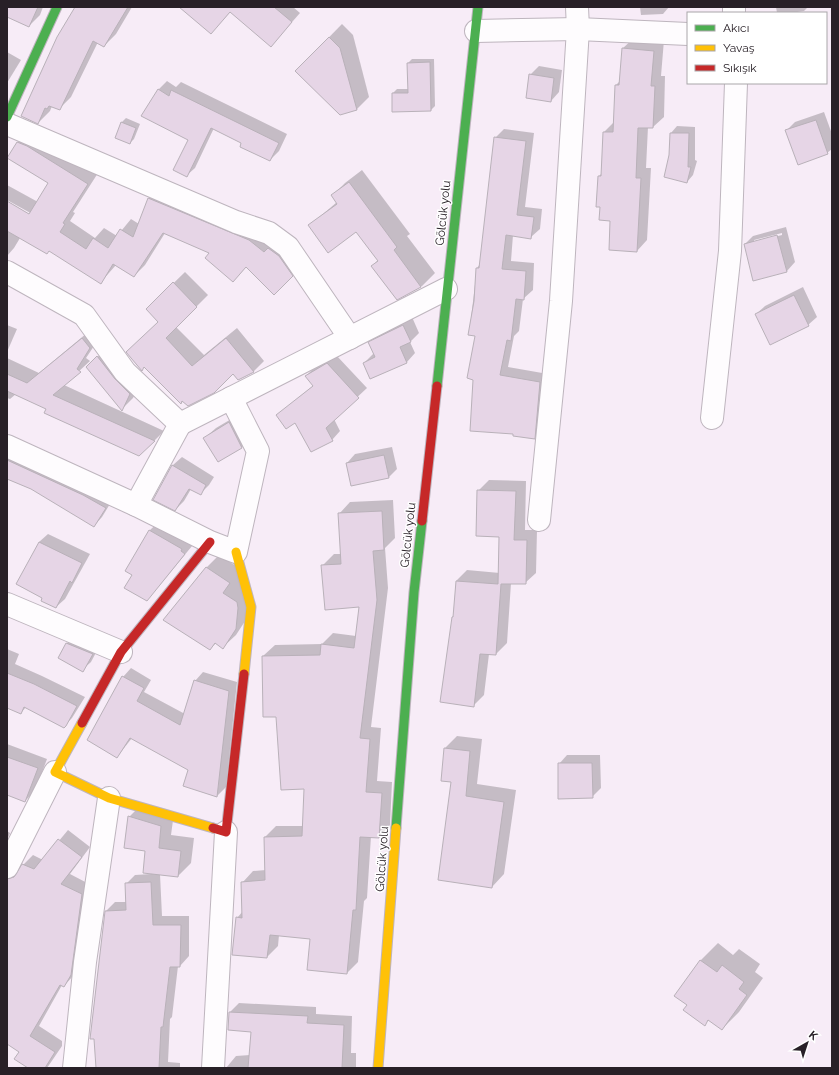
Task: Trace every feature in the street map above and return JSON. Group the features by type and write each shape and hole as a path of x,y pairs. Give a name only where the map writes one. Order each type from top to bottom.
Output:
{"main road":[{"path":"7,117 57,7"},
{"name":"Gölcük yolu","path":"378,1068 414,592 478,7"},
{"path":"210,542 121,652 55,772 109,798 226,832 251,607 236,552"}],"street":[{"path":"539,520 561,301 578,29 577,7"},
{"path":"476,31 578,29 687,34"},
{"path":"712,418 730,251 736,84"},
{"path":"7,124 236,222 270,233 288,247 350,338"},
{"path":"7,272 84,315 125,372 180,424"},
{"path":"136,506 180,424 446,289"},
{"path":"7,446 210,542 236,552 258,451 231,398"},
{"path":"7,604 121,652"},
{"path":"7,867 13,840 55,772"},
{"path":"74,1068 85,962 109,798"},
{"path":"213,1068 226,832"}],"building":[{"path":"7,7 38,7 29,27 7,17"},
{"path":"75,7 128,7 104,47 93,41 60,110 49,106 47,109 45,108 38,124 21,116 57,37"},
{"path":"179,7 274,7 292,22 271,47 230,12 211,34"},
{"path":"329,37 340,48 357,110 340,115 295,71"},
{"path":"622,48 654,51 651,86 655,86 653,128 638,128 636,178 641,178 637,252 609,250 610,221 599,220 600,207 596,207 598,176 601,176 603,132 613,132 615,85 619,85"},
{"path":"430,62 431,111 392,112 392,93 408,93 407,63"},
{"path":"529,74 554,78 551,102 526,98"},
{"path":"158,89 169,96 171,90 279,143 270,161 240,147 241,143 211,128 187,177 173,170 188,140 141,116"},
{"path":"816,120 828,154 798,165 785,130"},
{"path":"121,122 136,128 130,144 115,138"},
{"path":"670,133 689,133 688,167 691,167 687,183 664,177 669,155"},
{"path":"494,137 526,141 517,215 534,217 531,239 506,235 502,269 526,271 524,300 516,299 511,341 507,340 500,375 540,382 535,439 513,436 513,434 470,431 473,380 467,378 475,336 468,335 474,301 476,268 479,268"},
{"path":"17,142 27,146 88,184 63,223 65,224 60,232 86,249 93,238 108,248 120,229 133,237 148,198 249,240 264,252 268,248 279,256 293,276 274,295 246,267 233,282 205,258 209,253 163,233 134,277 113,264 101,284 49,251 47,254 7,231 7,201 29,214 48,183 7,158"},
{"path":"349,182 397,247 394,250 421,287 397,300 371,266 378,261 356,232 328,253 308,225 337,204 331,195"},
{"path":"777,235 787,272 753,281 744,244"},
{"path":"173,282 197,307 166,338 192,366 226,338 254,372 238,380 233,374 214,393 188,406 182,401 181,404 144,367 142,371 126,352 158,322 146,309"},
{"path":"794,295 809,326 770,345 755,314"},
{"path":"403,325 411,342 400,347 407,363 370,379 363,363 375,357 368,342"},
{"path":"82,338 90,348 77,369 81,372 53,395 155,441 139,456 44,413 46,409 7,391 7,374 27,383"},
{"path":"97,356 115,379 130,394 122,411 86,367"},
{"path":"327,363 359,398 326,428 333,441 311,452 295,423 286,429 276,415 313,386 305,376"},
{"path":"229,422 242,448 218,462 203,438"},
{"path":"384,455 389,478 351,486 346,463"},
{"path":"7,460 83,495 106,508 94,527 31,489 7,479"},
{"path":"172,465 206,485 201,495 189,489 175,511 153,500"},
{"path":"477,490 516,491 514,540 527,540 526,584 501,584 496,655 480,654 474,707 440,702 453,617 456,581 498,584 499,537 476,536"},
{"path":"382,511 384,550 373,551 377,600 360,738 370,739 366,792 382,793 379,838 360,837 356,910 353,910 347,974 307,970 310,939 270,935 267,958 232,955 236,917 242,918 241,882 265,880 264,837 302,836 304,789 281,790 276,717 263,717 262,656 320,655 321,644 354,648 359,607 325,610 321,565 341,564 338,513"},
{"path":"149,530 182,549 181,551 185,554 147,601 124,588 132,575 125,571"},
{"path":"39,542 82,563 72,583 70,581 56,608 41,601 42,598 16,584"},
{"path":"206,567 230,583 223,593 237,602 238,608 236,629 223,649 215,643 210,650 163,620"},
{"path":"66,643 93,654 83,672 58,658"},
{"path":"7,673 34,684 77,706 66,726 64,728 24,707 21,714 7,708"},
{"path":"122,676 144,688 137,701 180,725 194,680 229,691 217,797 183,786 188,770 130,738 117,758 87,740"},
{"path":"444,748 470,751 466,796 504,802 492,888 438,880 451,782 441,781"},
{"path":"7,757 38,768 25,802 7,795"},
{"path":"558,763 592,763 593,798 558,799"},
{"path":"128,816 161,826 159,848 181,851 178,877 143,873 145,851 124,848"},
{"path":"58,839 82,857 61,884 82,894 71,975 64,987 60,985 30,1036 55,1052 45,1068 28,1068 14,1059 19,1052 7,1044 7,879 14,877 22,864 34,869"},
{"path":"151,882 153,925 181,925 180,967 170,967 163,1027 161,1027 159,1068 96,1068 94,1039 90,1039 105,911 126,910 125,883"},
{"path":"700,960 717,972 722,965 744,982 739,989 747,995 722,1030 708,1020 705,1026 683,1010 687,1005 674,996"},
{"path":"229,1012 308,1016 307,1023 344,1025 342,1068 248,1068 251,1032 228,1030"}],"traffic: fast":[{"path":"7,117 57,7"},
{"path":"437,386 478,7"},
{"path":"396,828 414,592 422,521"}],"traffic: slow":[{"path":"236,552 251,607 244,674"},
{"path":"82,723 55,772 109,798 213,828"},
{"path":"378,1068 396,828"}],"traffic: jam":[{"path":"422,521 437,386"},
{"path":"82,723 121,652 210,542"},
{"path":"213,828 226,832 244,674"}]}
